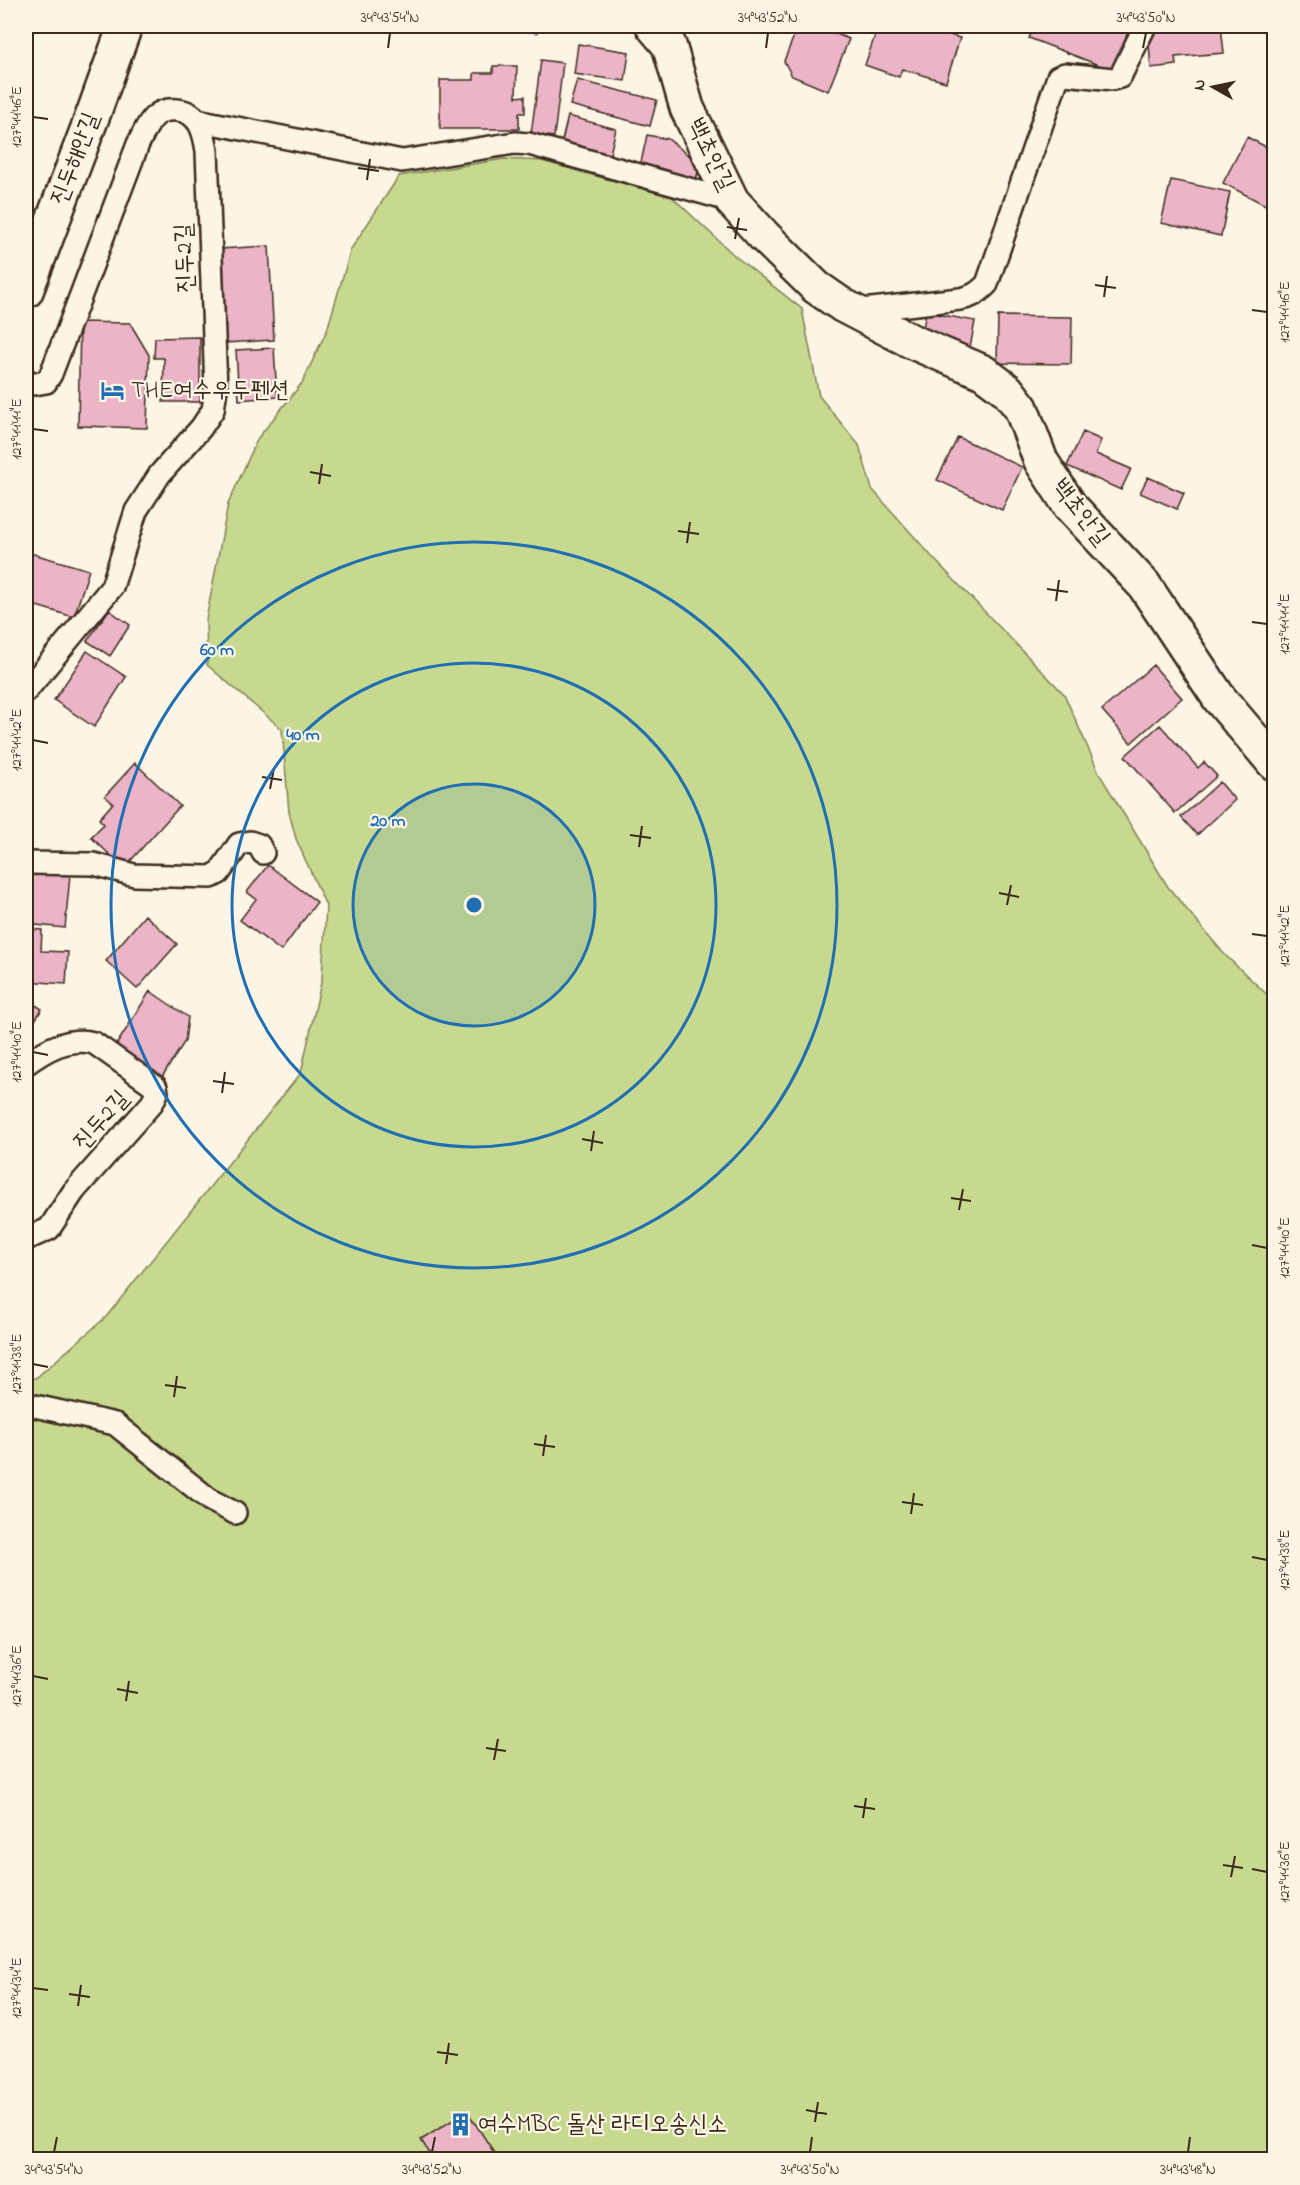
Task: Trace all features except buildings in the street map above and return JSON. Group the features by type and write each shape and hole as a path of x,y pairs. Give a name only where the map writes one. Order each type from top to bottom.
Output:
{"street":[{"name":"진두해안길","path":"26,291 124,26"},
{"name":"백초안길","path":"653,26 669,45 687,108 732,201 816,287 854,311 914,342 983,372 1007,390 1021,408 1041,461 1070,506 1144,585 1219,698 1275,763"}],"lane":[{"path":"854,311 960,299 971,297 980,291 987,284 1058,77 1065,74 1113,79 1120,77 1145,26"},
{"path":"26,380 35,384 46,382 51,374 138,144 154,117 173,109 188,111 197,120 402,161 515,143 529,144 732,201"},
{"name":"진두2길","path":"26,691 112,587 136,511 160,474 201,428 213,410 216,389 207,151 204,133 197,120"},
{"path":"26,863 94,864 134,875 194,878 211,877 219,873 239,844 250,842 259,845 263,853"},
{"name":"진두2길","path":"26,1064 66,1042 85,1041 94,1043 147,1080 156,1087 157,1093 152,1103 74,1191 49,1229 26,1239"},
{"path":"26,1404 115,1424 210,1500 235,1513"}],"green space":[{"path":"504,159 542,161 672,197 735,256 802,309 819,396 859,445 872,489 934,559 1064,694 1100,775 1168,887 1225,955 1274,1001 1274,2159 26,2160 26,1381 37,1377 106,1317 301,1073 322,978 326,906 296,839 289,812 282,729 207,665 206,620 228,504 258,438 302,383 327,330 351,249 399,176"}],"place":[{"name":"THE여수우두펜션","path":"113,391"},
{"name":"여수MBC 돌산 라디오송신소","path":"460,2125"}]}
